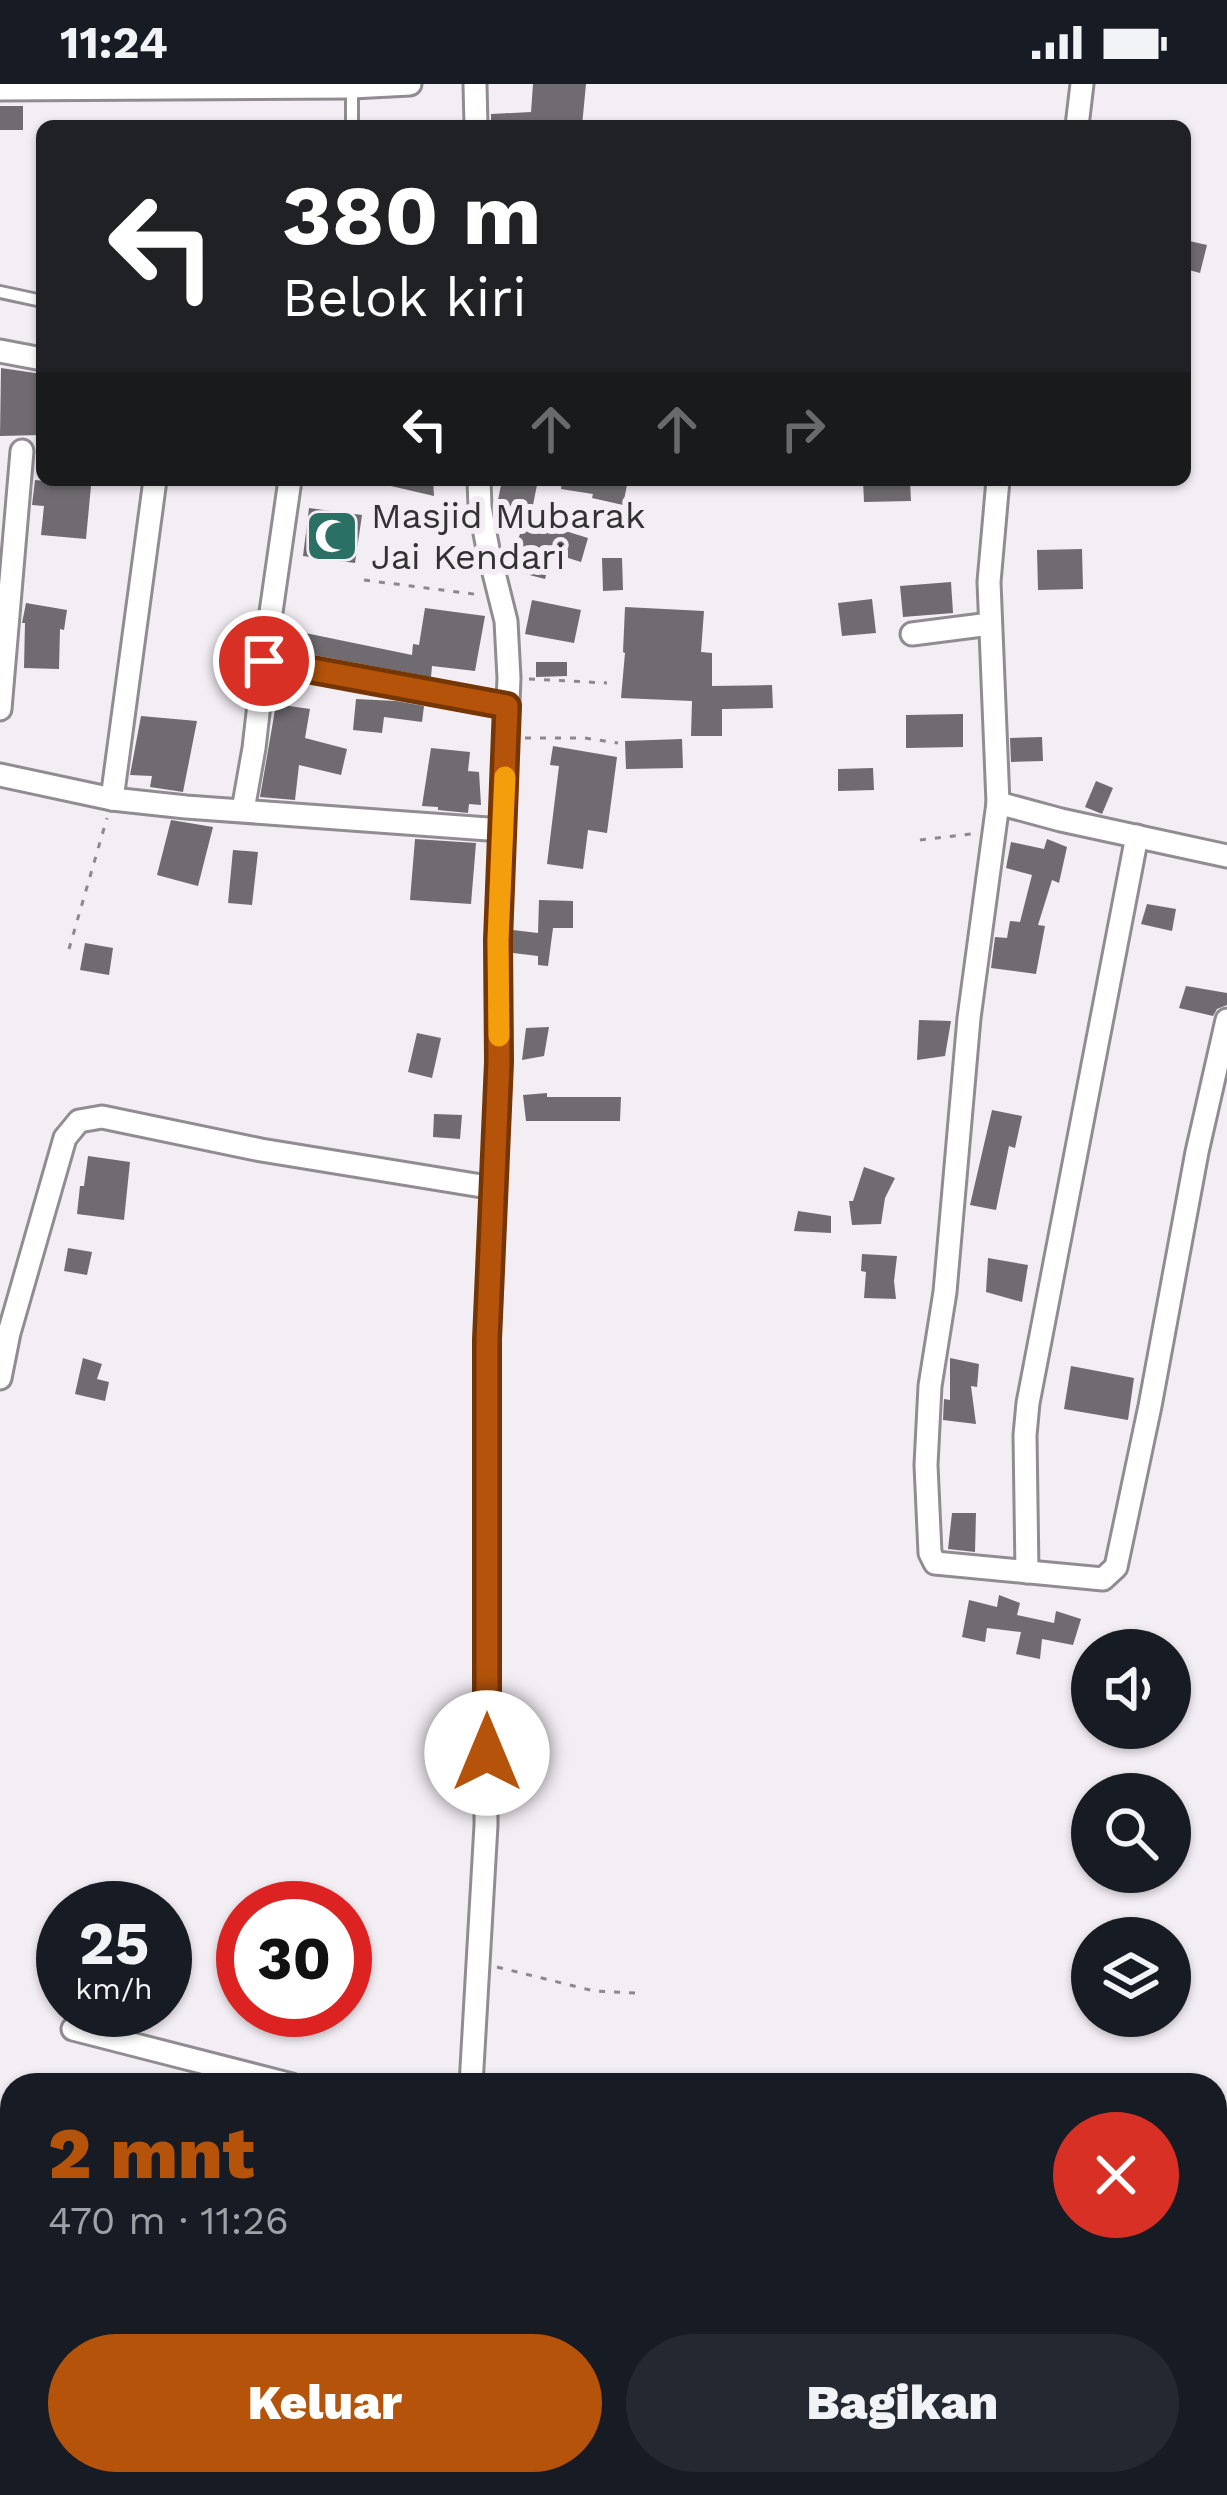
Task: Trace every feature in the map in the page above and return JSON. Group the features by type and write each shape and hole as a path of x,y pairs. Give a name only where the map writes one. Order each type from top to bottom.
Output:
{"street":[{"path":"13,87 410,84"},
{"path":"475,84 476,120"},
{"path":"1077,120 1082,84"},
{"path":"0,351 36,357"},
{"path":"0,709 22,451"},
{"path":"112,799 153,486"},
{"path":"243,810 289,486"},
{"path":"472,2073 486,1825 486,1384 509,678 506,621 479,486"},
{"path":"997,486 990,624 998,803 969,1018 945,1292 930,1385 926,1465 934,1563 1103,1580 1116,1567 1227,1020"},
{"path":"912,634 990,624"},
{"path":"264,661 507,706"},
{"path":"0,775 112,799 502,830"},
{"path":"998,803 1227,856"},
{"path":"1027,1572 1028,1403 1137,836"},
{"path":"0,1378 65,1138 79,1121 102,1117 261,1150 494,1188"},
{"path":"105,2037 245,2073"}],"lane":[{"path":"352,87 352,120"},
{"path":"0,292 36,300"}],"path":[{"path":"364,580 500,597"},
{"path":"509,678 607,683"},
{"path":"506,738 617,743"},
{"path":"69,949 112,799"},
{"path":"920,840 996,830"},
{"path":"477,1963 594,1991 637,1993"}],"building":[{"path":"533,84 586,84 583,120 491,120 491,114 531,112"},
{"path":"0,106 23,106 23,130 0,130"},
{"path":"1191,241 1207,245 1200,273 1191,271"},
{"path":"1,368 36,373 36,435 0,436"},
{"path":"35,480 36,486 91,486 86,539 41,535 44,506 32,505"},
{"path":"391,486 433,486 434,496"},
{"path":"501,486 537,486 530,520 588,538 581,562 552,553 545,579 510,570 524,524 497,519"},
{"path":"561,486 627,486 623,505"},
{"path":"863,486 910,486 911,501 864,502"},
{"name":"Masjid Mubarak Jai Kendari","path":"309,508 362,515 355,563 303,556"},
{"path":"1082,549 1083,589 1038,590 1037,550"},
{"path":"602,558 622,558 623,590 603,591"},
{"path":"951,582 953,613 903,617 900,586"},
{"path":"872,599 876,633 842,636 838,603"},
{"path":"532,600 581,610 574,643 525,634"},
{"path":"26,603 67,610 64,630 60,629 59,669 24,668"},
{"path":"625,607 704,611 701,652 712,653 712,686 772,685 773,708 722,709 722,736 691,736 692,701 621,698"},
{"path":"425,608 485,616 475,671 432,666 431,677 282,649 286,629 412,655 413,644 419,645"},
{"path":"536,662 567,662 567,676 536,677"},
{"path":"356,699 424,706 422,722 384,717 382,733 353,730"},
{"path":"276,704 310,709 305,738 347,749 341,775 299,765 295,800 260,797"},
{"path":"963,714 963,747 906,748 906,715"},
{"path":"141,716 197,721 183,792 150,787 152,776 130,775"},
{"path":"1042,737 1043,761 1011,762 1010,738"},
{"path":"682,739 683,768 626,769 625,741"},
{"path":"553,746 617,757 607,833 588,830 583,869 547,864 559,766 550,765"},
{"path":"431,748 470,752 468,771 479,772 481,805 469,804 468,813 422,806"},
{"path":"873,768 874,790 838,791 838,769"},
{"path":"1096,781 1113,788 1102,814 1085,807"},
{"path":"171,820 213,827 198,886 157,875"},
{"path":"415,839 476,843 471,904 410,900"},
{"path":"1047,839 1067,847 1059,883 1052,880 1038,925 1045,926 1036,974 991,968 995,937 1007,938 1010,921 1020,922 1032,875 1006,868 1011,842 1044,849"},
{"path":"233,850 258,852 252,905 228,903"},
{"path":"539,900 573,901 573,928 553,928 548,966 538,965 538,956 513,953 513,930 538,933"},
{"path":"1147,904 1176,909 1172,931 1141,924"},
{"path":"85,943 113,948 109,975 80,970"},
{"path":"1186,986 1227,993 1227,1005 1213,1016 1179,1008"},
{"path":"919,1020 951,1021 945,1056 917,1060"},
{"path":"549,1027 544,1056 522,1060 526,1028"},
{"path":"417,1033 441,1038 432,1078 408,1072"},
{"path":"547,1093 547,1097 621,1097 620,1121 526,1121 523,1095"},
{"path":"992,1110 1022,1116 1015,1148 1009,1146 996,1210 970,1205"},
{"path":"434,1114 462,1115 460,1139 433,1137"},
{"path":"88,1156 130,1162 124,1220 77,1214"},
{"path":"864,1167 895,1178 885,1198 881,1224 852,1225 849,1201 853,1201"},
{"path":"798,1211 831,1216 831,1233 794,1231"},
{"path":"68,1248 92,1252 87,1275 64,1271"},
{"path":"862,1254 897,1256 896,1299 864,1298"},
{"path":"988,1258 1028,1265 1022,1302 986,1292"},
{"path":"83,1358 102,1364 97,1379 109,1382 105,1401 75,1394"},
{"path":"950,1358 979,1364 977,1387 971,1386 976,1424 943,1420 944,1399 950,1400"},
{"path":"1071,1366 1134,1378 1128,1420 1064,1409"},
{"path":"952,1513 976,1513 975,1552 948,1549"},
{"path":"999,1595 1020,1603 1017,1615 1054,1623 1056,1611 1081,1619 1078,1629 1071,1629 1071,1645 1042,1639 1040,1659 1016,1654 1021,1632 987,1628 985,1642 962,1637 969,1600 997,1607"}],"slow traffic":[{"path":"499,1036 505,777"}],"place":[{"name":"Masjid Mubarak Jai Kendari","path":"332,536"}],"route":[{"path":"264,661 507,706 487,1340 487,1753"}]}
